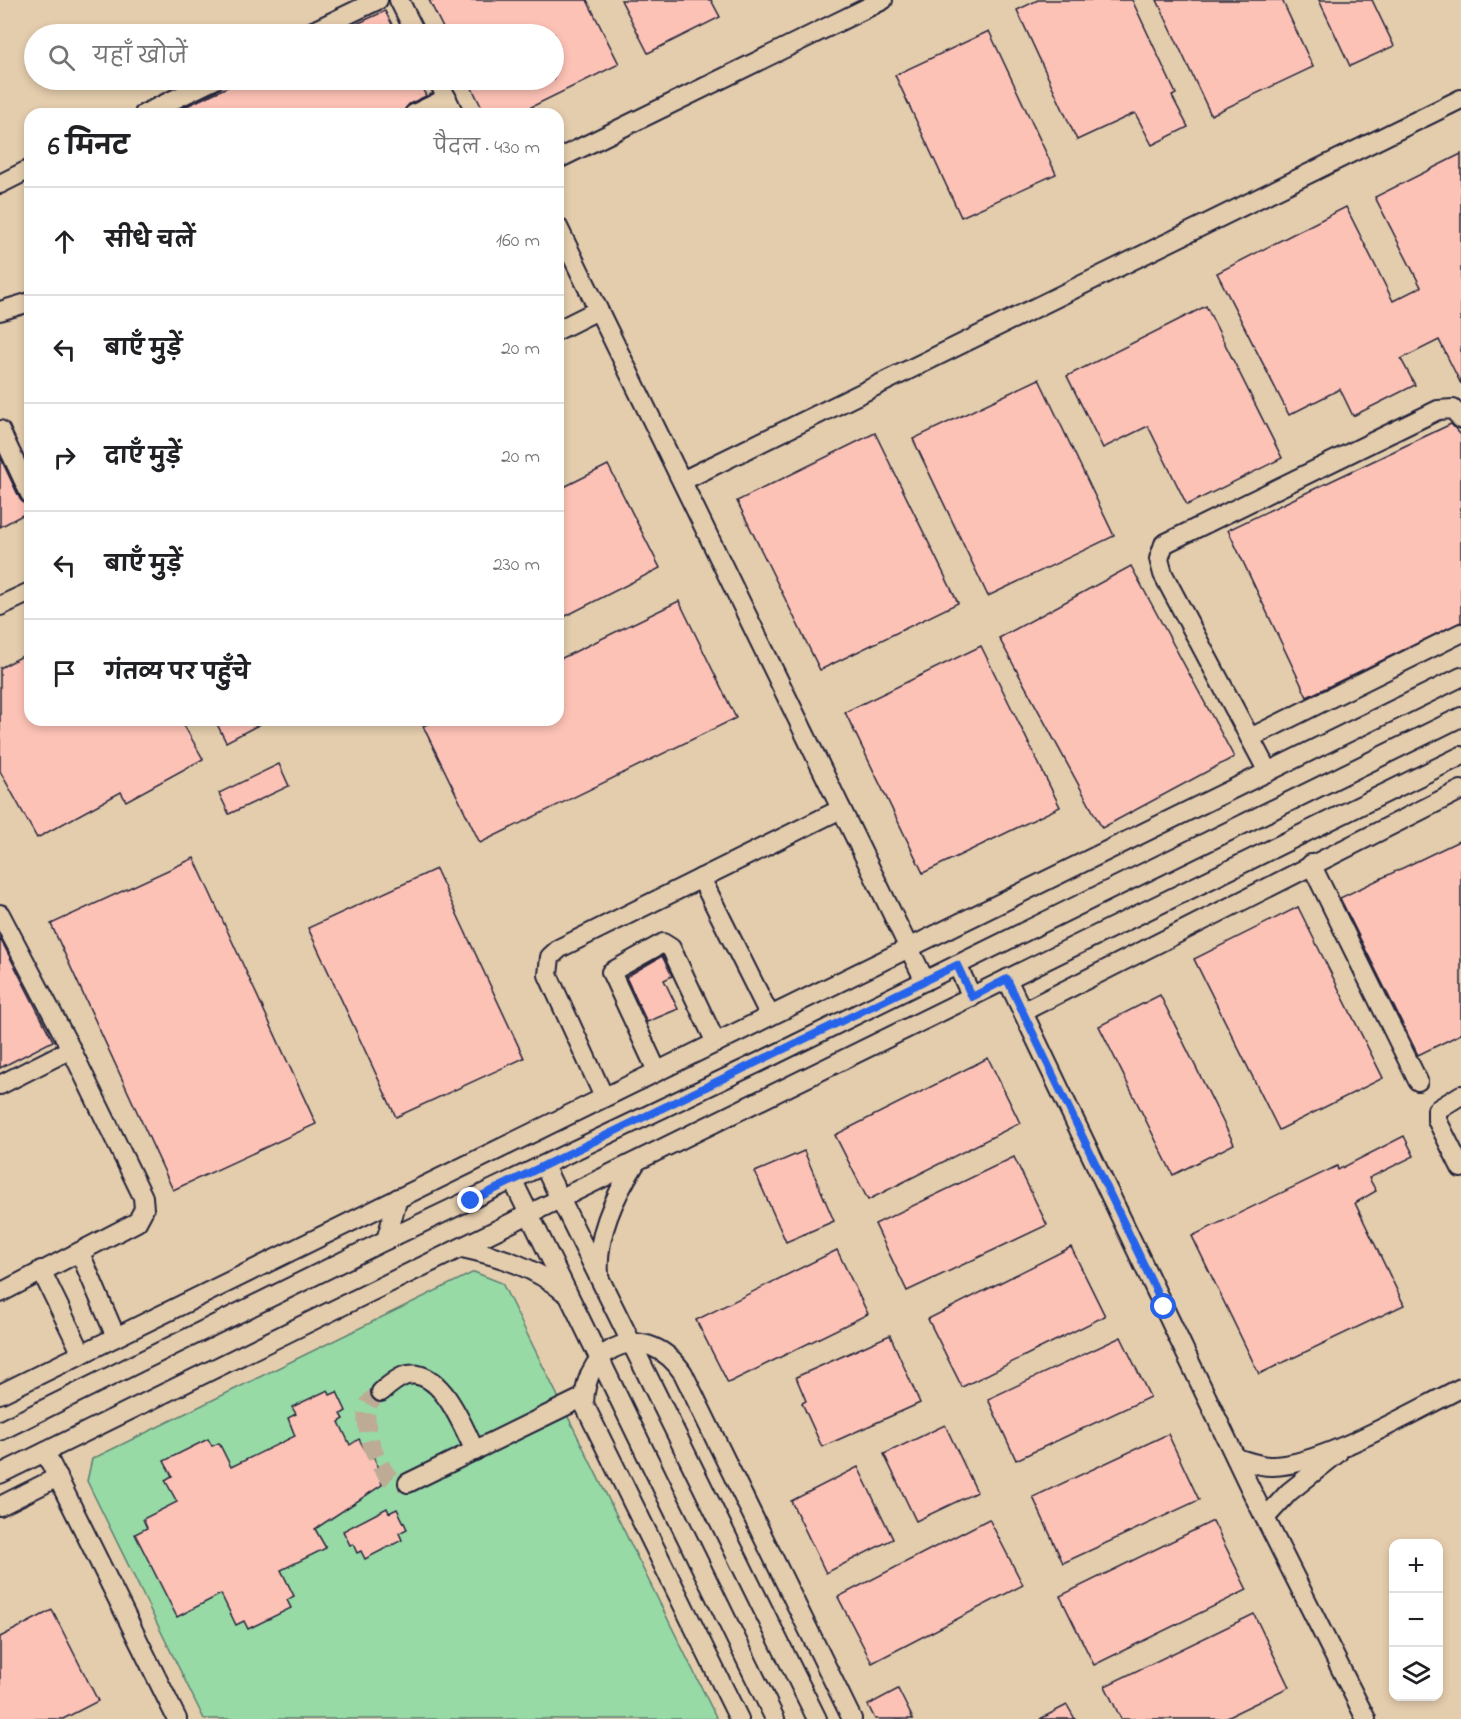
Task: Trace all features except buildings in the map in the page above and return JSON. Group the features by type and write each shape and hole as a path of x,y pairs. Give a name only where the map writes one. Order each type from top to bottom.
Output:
{"street":[{"path":"328,24 378,0"},
{"path":"399,0 411,24"},
{"path":"564,156 883,0"},
{"path":"156,108 193,90"},
{"path":"443,90 451,106"},
{"path":"682,481 1461,99"},
{"path":"0,184 24,173"},
{"path":"564,239 925,981"},
{"path":"0,311 24,304"},
{"path":"564,327 598,310"},
{"path":"1268,772 1163,574 1160,559 1164,544 1438,410 1453,410 1461,419"},
{"path":"0,430 24,481"},
{"path":"0,606 24,595"},
{"path":"1250,738 1461,633"},
{"path":"0,1394 1461,677"},
{"path":"0,1431 387,1240 925,981 1461,717"},
{"path":"0,1474 635,1164 1461,756"},
{"path":"1024,1011 1461,790"},
{"path":"604,1097 548,975 550,957 560,948 841,809"},
{"path":"1311,864 1418,1081"},
{"path":"701,878 770,1016"},
{"path":"0,914 71,1049 143,1197 144,1209 137,1222 0,1293"},
{"path":"657,1071 611,977 611,972 663,943 671,948 716,1043"},
{"path":"957,965 972,997"},
{"path":"1007,979 1265,1518 1366,1719"},
{"path":"0,1085 71,1049"},
{"path":"1461,1095 1437,1110 1437,1120 1461,1168"},
{"path":"600,1280 598,1262 603,1234 615,1198 635,1164"},
{"path":"544,1166 817,1719"},
{"path":"513,1181 776,1719"},
{"path":"387,1240 398,1198"},
{"path":"462,1248 505,1259 536,1271 568,1295"},
{"path":"80,1253 116,1337"},
{"path":"41,1270 82,1353"},
{"path":"739,1719 586,1410 584,1397 592,1368 598,1358 630,1341 642,1342 673,1361 683,1373 852,1719"},
{"path":"381,1392 405,1376 416,1374 428,1378 447,1399 475,1451"},
{"path":"1236,1458 1271,1467 1306,1460 1348,1443 1461,1388"},
{"path":"408,1483 584,1397"},
{"path":"1265,1518 1289,1492 1348,1443"},
{"path":"45,1452 177,1719"},
{"path":"0,1506 58,1477"}],"green space":[{"path":"474,1272 502,1283 717,1719 204,1719 87,1481 92,1459"}],"tunnel":[{"path":"381,1392 369,1403 366,1413 372,1446 388,1477 395,1482 408,1483"}],"route":[{"path":"471,1201 957,965 972,997 1007,979 1164,1307"}]}
